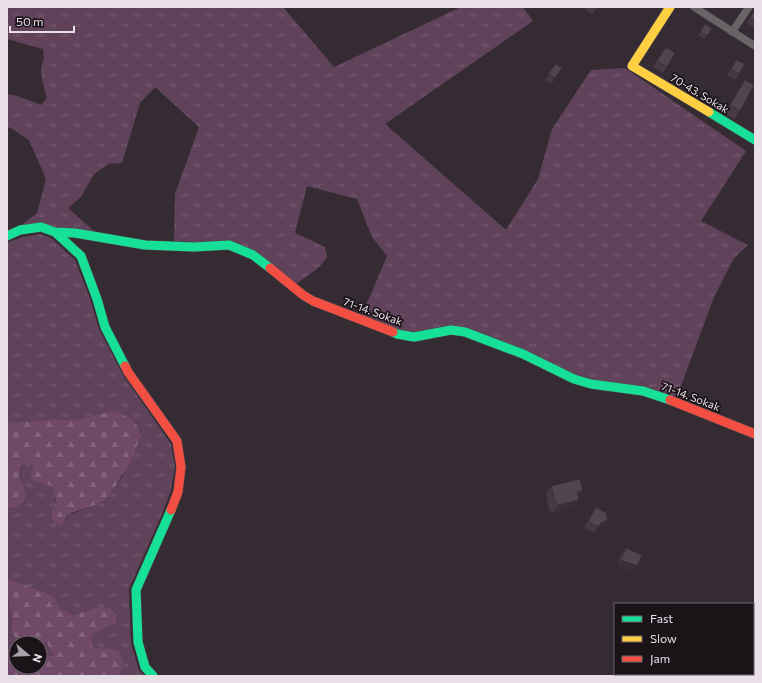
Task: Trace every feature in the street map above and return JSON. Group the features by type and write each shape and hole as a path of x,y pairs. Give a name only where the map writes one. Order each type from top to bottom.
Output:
{"street":[{"name":"70-43. Sokak","path":"670,7 632,66 755,140"},
{"path":"694,7 755,46"},
{"path":"732,32 749,7"},
{"name":"71-14. Sokak","path":"7,236 20,230 41,227 55,232 75,233 144,244 194,247 229,245 253,255 303,295 313,301 397,334 414,337 451,330 465,332 523,354 574,379 591,384 643,392 665,398 755,434"},
{"path":"55,232 81,256 108,334 128,372 177,441 181,467 178,492 136,590 138,642 145,667 153,676"}],"green space":[{"path":"7,7 283,7 334,67 461,7 523,7 533,21 385,124 506,230 538,179 552,129 591,70 625,68 746,151 701,221 748,245 734,258 714,297 677,397 592,380 576,375 466,327 414,333 398,330 362,315 387,256 372,237 357,199 307,186 295,233 325,247 327,258 317,269 296,284 256,251 193,242 174,241 175,194 199,127 155,87 140,103 122,163 109,164 94,174 81,197 68,208 95,232 19,227 37,213 46,179 29,140 7,127 7,94 41,105 47,98 42,80 41,68 44,58 43,49 7,39"},
{"path":"40,234 51,238 75,260 91,301 99,329 123,375 171,444 175,467 171,490 129,589 131,643 139,670 145,676 121,676 123,662 106,649 92,647 93,634 106,628 86,611 73,615 61,609 54,597 45,592 7,579 7,508 10,509 25,490 22,484 20,471 23,464 29,463 33,469 30,474 40,483 53,487 55,500 65,521 69,515 102,502 112,493 127,470 132,457 136,423 112,411 69,420 49,419 25,422 7,422 7,243 22,237"},
{"path":"112,411 124,415 138,426 139,438 128,469 122,475 114,490 107,498 99,503 70,514 61,526 54,523 52,510 57,506 53,487 33,481 30,474 33,468 29,463 23,464 20,470 25,498 19,505 12,508 7,508 7,422 25,422 49,419 69,420"},
{"path":"7,579 45,592 54,597 61,609 73,615 100,606 112,609 117,621 93,634 92,647 118,650 123,662 121,676 7,676 7,649 8,675 48,675 48,657 53,655 48,646 48,635 13,635 11,633 12,618 7,594"},
{"path":"7,594 12,618 11,633 13,635 8,635 7,649"},
{"path":"48,646 53,655 48,657"}],"building":[{"path":"754,11 755,12 755,21 750,18"},
{"path":"705,24 712,28 707,36 700,32"},
{"path":"666,47 675,53 667,67 657,61"},
{"path":"736,60 745,64 739,74 731,70"},
{"path":"556,64 562,68 555,78 548,74"},
{"path":"745,80 754,85 740,111 730,105"},
{"path":"580,479 583,490 577,492 579,500 559,505 555,502 551,486"},
{"path":"596,507 606,513 608,520 601,523 598,527 588,522"},
{"path":"626,548 642,555 637,566 621,560"}],"traffic: fast":[{"path":"709,112 755,140"},
{"path":"7,236 20,230 41,227 55,232 81,256 97,299 105,327 125,366"},
{"path":"55,232 75,233 145,245 194,247 229,245 253,255 270,268"},
{"path":"393,332 414,337 451,330 465,332 523,354 574,379 591,384 643,391 670,400"},
{"path":"153,676 145,667 138,642 136,590 171,510"}],"traffic: slow":[{"path":"670,7 632,66 709,112"}],"traffic: jam":[{"path":"270,268 303,295 313,301 393,332"},
{"path":"125,366 177,441 181,467 178,492 171,510"},
{"path":"670,400 755,434"}]}
